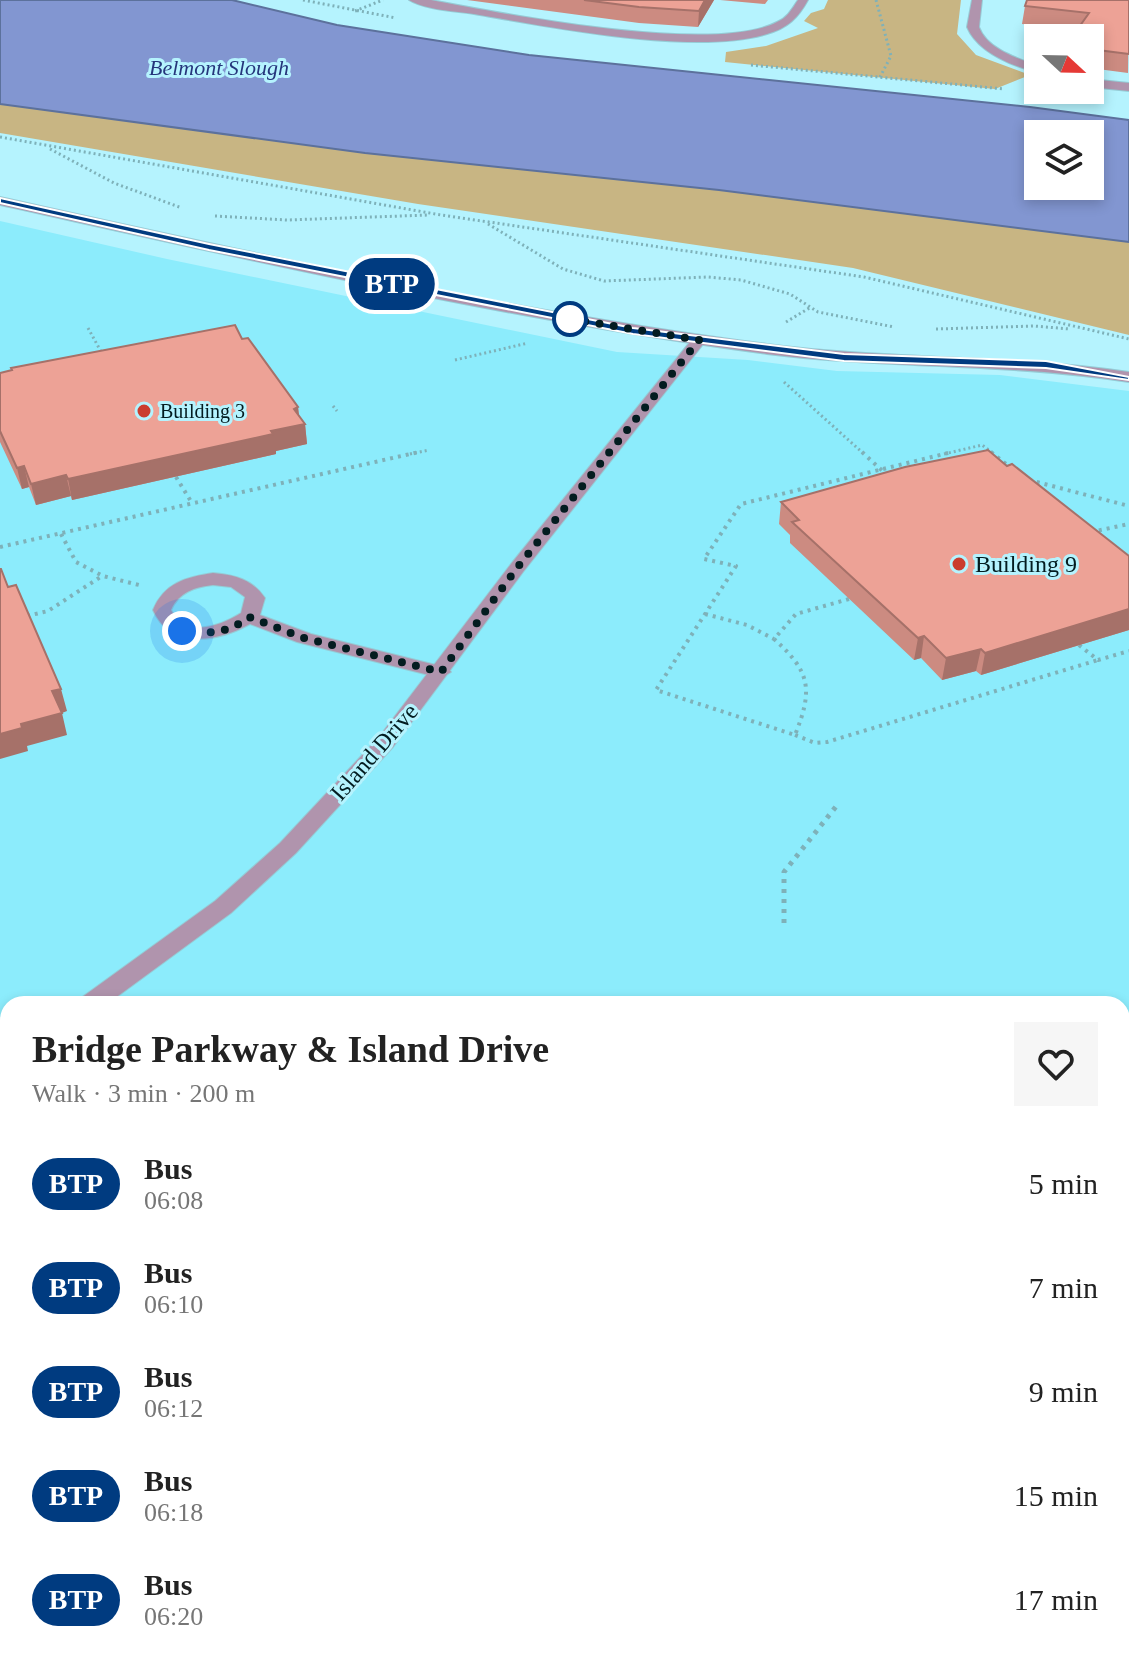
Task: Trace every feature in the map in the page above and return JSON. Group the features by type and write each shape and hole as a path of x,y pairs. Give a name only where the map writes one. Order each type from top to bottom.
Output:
{"street":[{"path":"414,0 565,27 700,38 744,35 780,26 791,19 803,0"},
{"path":"977,0 973,28 978,37 996,51 1024,64"},
{"path":"1104,84 1129,87"},
{"path":"0,201 209,247 569,319 699,340 874,359 1046,365 1129,377"},
{"name":"Island Drive","path":"101,996 223,907 288,848 386,742 517,568 699,340"},
{"path":"213,579 241,584 256,598 256,607 249,617 227,629 212,633 182,631 164,618 162,610 171,593 197,581 213,579"},
{"path":"249,617 304,638 441,672"}],"path":[{"path":"354,11 383,0"},
{"path":"876,0 891,56 880,77"},
{"path":"0,137 441,215 864,277 1129,339"},
{"path":"45,147 92,174 141,196 192,211"},
{"path":"204,215 287,220 441,215"},
{"path":"483,221 563,269 604,281 708,277 741,280 790,294 818,312 902,328"},
{"path":"455,360 548,340 569,319"},
{"path":"924,330 1034,326 1090,331"},
{"path":"88,328 108,365"},
{"path":"770,350 765,362 773,373 891,479"},
{"path":"1014,471 982,445 741,504 704,559 736,566 656,690 815,743 827,742 1129,651"},
{"path":"0,547 429,450"},
{"path":"176,477 192,503"},
{"path":"1025,479 1129,506"},
{"path":"1085,534 1121,523 1129,524"},
{"path":"61,534 76,562 103,576 171,593"},
{"path":"26,616 48,611 103,576"},
{"path":"774,639 796,614 849,599"},
{"path":"705,614 747,625 774,639 794,656 806,674 809,689 807,708 795,735"},
{"path":"1079,645 1098,660"},
{"path":"784,923 784,872 838,804"}],"shaded area":[{"path":"828,0 961,0 957,34 976,55 1024,73 1024,77 995,89 725,62 726,52 766,46 818,28 804,21 811,13 824,9"},
{"path":"0,104 365,153 719,190 1129,242 1129,335 853,268 418,204 0,133"},
{"path":"0,221 167,259 617,352 748,360 837,371 1000,375 1129,391 1129,996 0,996"}],"water":[{"name":"Belmont Slough","path":"0,0 232,0 337,25 529,55 1129,120 1129,242 719,190 365,153 0,104"}],"building":[{"path":"584,0 705,0 699,11"},
{"path":"1027,0 1129,0 1129,54 1104,51 1104,24 1081,24 1089,13 1025,6"},
{"name":"Building 3","path":"235,325 242,339 248,338 298,407 294,409 305,424 271,431 273,434 68,479 66,475 31,484 24,466 17,468 0,431 0,373 11,368"},
{"name":"Building 9","path":"988,450 1007,466 1012,464 1129,556 1129,609 985,653 981,649 946,658 924,636 918,638 792,522 799,520 781,502 905,467"},
{"path":"0,569 8,587 16,585 61,689 52,691 62,713 21,724 22,728 0,734"}],"bus line":[{"name":"BTP","path":"0,201 209,247 633,331 844,357 1046,365 1129,377"}],"place":[{"name":"Building 3","path":"144,411"},
{"name":"Building 9","path":"959,564"}],"route":[{"path":"182,631 212,633 240,624 249,617 304,638 441,672 517,568 699,340 570,319"}]}
